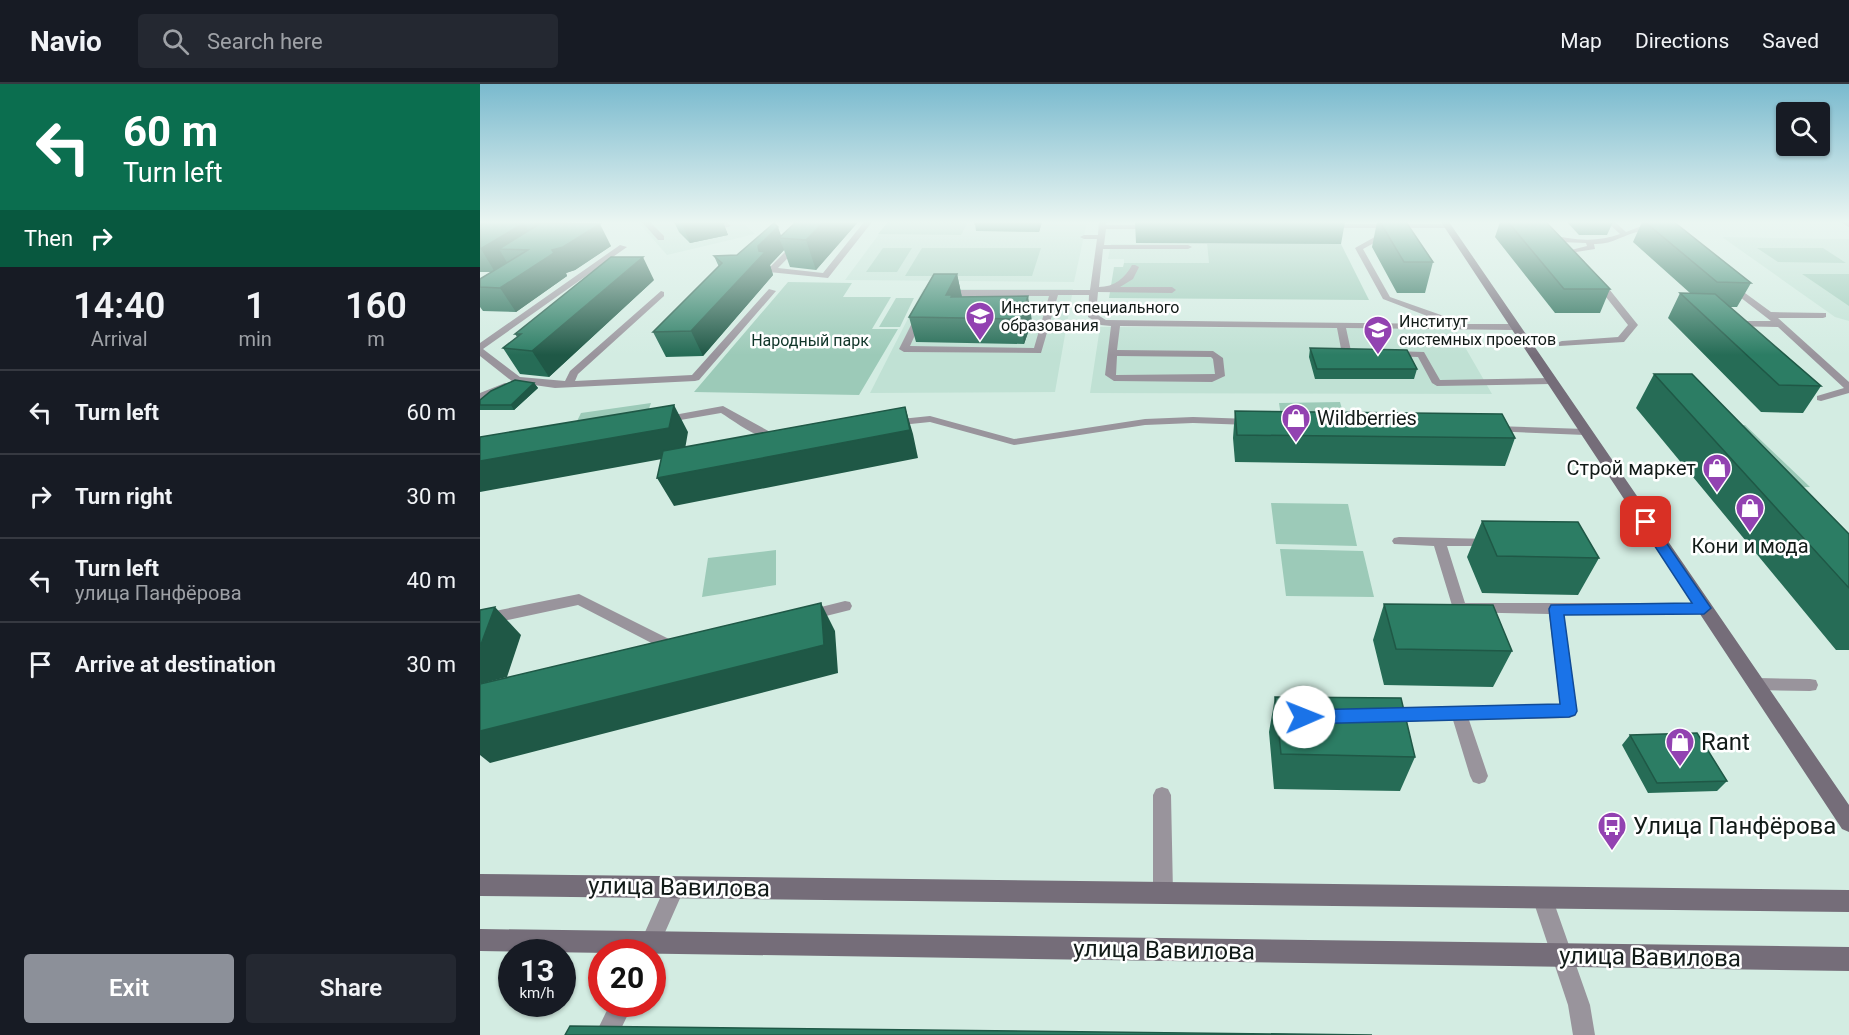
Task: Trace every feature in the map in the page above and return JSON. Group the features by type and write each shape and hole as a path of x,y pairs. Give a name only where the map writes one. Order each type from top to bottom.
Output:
{"street":[{"path":"1474,266 1849,822"},
{"name":"улица Вавилова","path":"480,885 1849,901"},
{"name":"улица Вавилова","path":"480,940 588,945"},
{"name":"улица Вавилова","path":"666,948 1849,959"}],"lane":[{"path":"597,266 481,352 517,380 567,386 695,378 772,291"},
{"path":"776,266 772,270 825,276 833,266"},
{"path":"1097,266 1091,315 1104,323 1514,327"},
{"path":"1369,266 1387,299 1466,326"},
{"path":"1111,289 1130,277 1135,267"},
{"path":"1562,344 1621,340 1633,325 1593,275"},
{"path":"1724,280 1780,324 1849,389 1821,398"},
{"path":"1054,293 1038,351 904,349 928,298 1111,289 1172,290"},
{"path":"567,386 574,373 662,294"},
{"path":"1768,315 1823,315"},
{"path":"1112,353 1213,354 1218,358 1220,376 1212,379 1114,378 1110,375 1112,353 1116,323"},
{"path":"1730,324 1780,324"},
{"path":"1341,325 1347,354 1421,354 1437,383 1551,381"},
{"path":"480,397 517,380"},
{"path":"649,423 723,409 770,437 789,435"},
{"path":"876,425 930,418 1014,442 1145,422 1193,420 1263,422"},
{"path":"1479,429 1586,432"},
{"path":"1399,541 1487,542"},
{"path":"1439,541 1459,608 1704,608"},
{"path":"480,620 579,598 672,647 694,642"},
{"path":"792,620 845,606"},
{"path":"1367,716 1569,711 1556,609"},
{"path":"1757,684 1810,685"},
{"path":"1459,714 1479,776"},
{"path":"1162,795 1163,893"},
{"path":"652,939 675,887"},
{"path":"1542,897 1579,1005 1584,1035"},
{"path":"606,1035 615,1017"}],"shaded area":[{"path":"855,266 1077,266 1074,282 845,280"},
{"path":"1763,266 1849,266 1849,321 1835,317"},
{"name":"Институт специального образования","path":"923,289 1073,289 1055,392 870,393"},
{"path":"1100,327 1454,328 1492,394 1090,393"}],"green space":[{"path":"870,266 901,266 897,272 866,272"},
{"path":"911,266 1035,266 1032,276 905,276"},
{"path":"1352,266 1369,300 1109,298 1114,267"},
{"path":"1802,274 1849,274 1849,306"},
{"name":"Народный парк","path":"788,282 852,283 843,297 891,297 872,329 898,329 859,395 694,392"},
{"path":"896,298 914,298 900,327 879,327"},
{"path":"1340,402 1344,416 1281,416 1279,403"},
{"path":"651,403 646,417 574,427 581,413"},
{"path":"1745,425 1810,487 1781,488 1719,426"},
{"path":"1271,503 1348,504 1357,546 1276,544"},
{"path":"1280,549 1363,551 1374,597 1286,596"},
{"path":"776,550 776,585 702,597 708,558"}],"building":[{"path":"501,266 533,266 500,288 480,287 480,279"},
{"path":"599,266 632,266 532,351 503,348 521,334 515,334"},
{"path":"719,266 752,266 691,331 653,332"},
{"path":"1545,266 1588,266 1610,289 1564,289"},
{"path":"1698,266 1730,266 1751,283 1717,282"},
{"path":"934,274 957,274 946,295 952,295 951,297 1028,296 1021,319 909,317"},
{"path":"1680,293 1715,294 1821,386 1779,385"},
{"path":"1310,348 1407,350 1417,369 1317,369"},
{"path":"1654,374 1692,374 1849,534 1849,588"},
{"path":"515,380 534,383 511,405 480,405 480,400 491,391"},
{"path":"674,405 669,428 480,461 480,437"},
{"path":"905,407 910,430 657,478 663,451"},
{"path":"1235,411 1502,414 1515,438 1237,435"},
{"path":"1482,521 1578,522 1599,558 1497,556"},
{"path":"821,603 824,645 480,731 480,684"},
{"path":"1384,604 1493,605 1512,651 1396,649"},
{"path":"495,607 480,647 480,610"},
{"path":"1275,697 1401,698 1415,757 1281,754"},
{"path":"1697,733 1727,781 1657,783 1630,735"},
{"path":"570,1026 1372,1035 565,1035"}],"place":[{"name":"Институт специального образования","path":"980,342"},
{"name":"Институт системных проектов","path":"1378,356"},
{"name":"Wildberries","path":"1296,444"},
{"name":"Строй маркет","path":"1717,494"},
{"name":"Кони и мода","path":"1750,534"},
{"name":"Rant","path":"1680,768"},
{"name":"Улица Панфёрова","path":"1612,852"}],"route":[{"path":"1304,717 1569,711 1556,609 1704,608 1646,522"}]}
